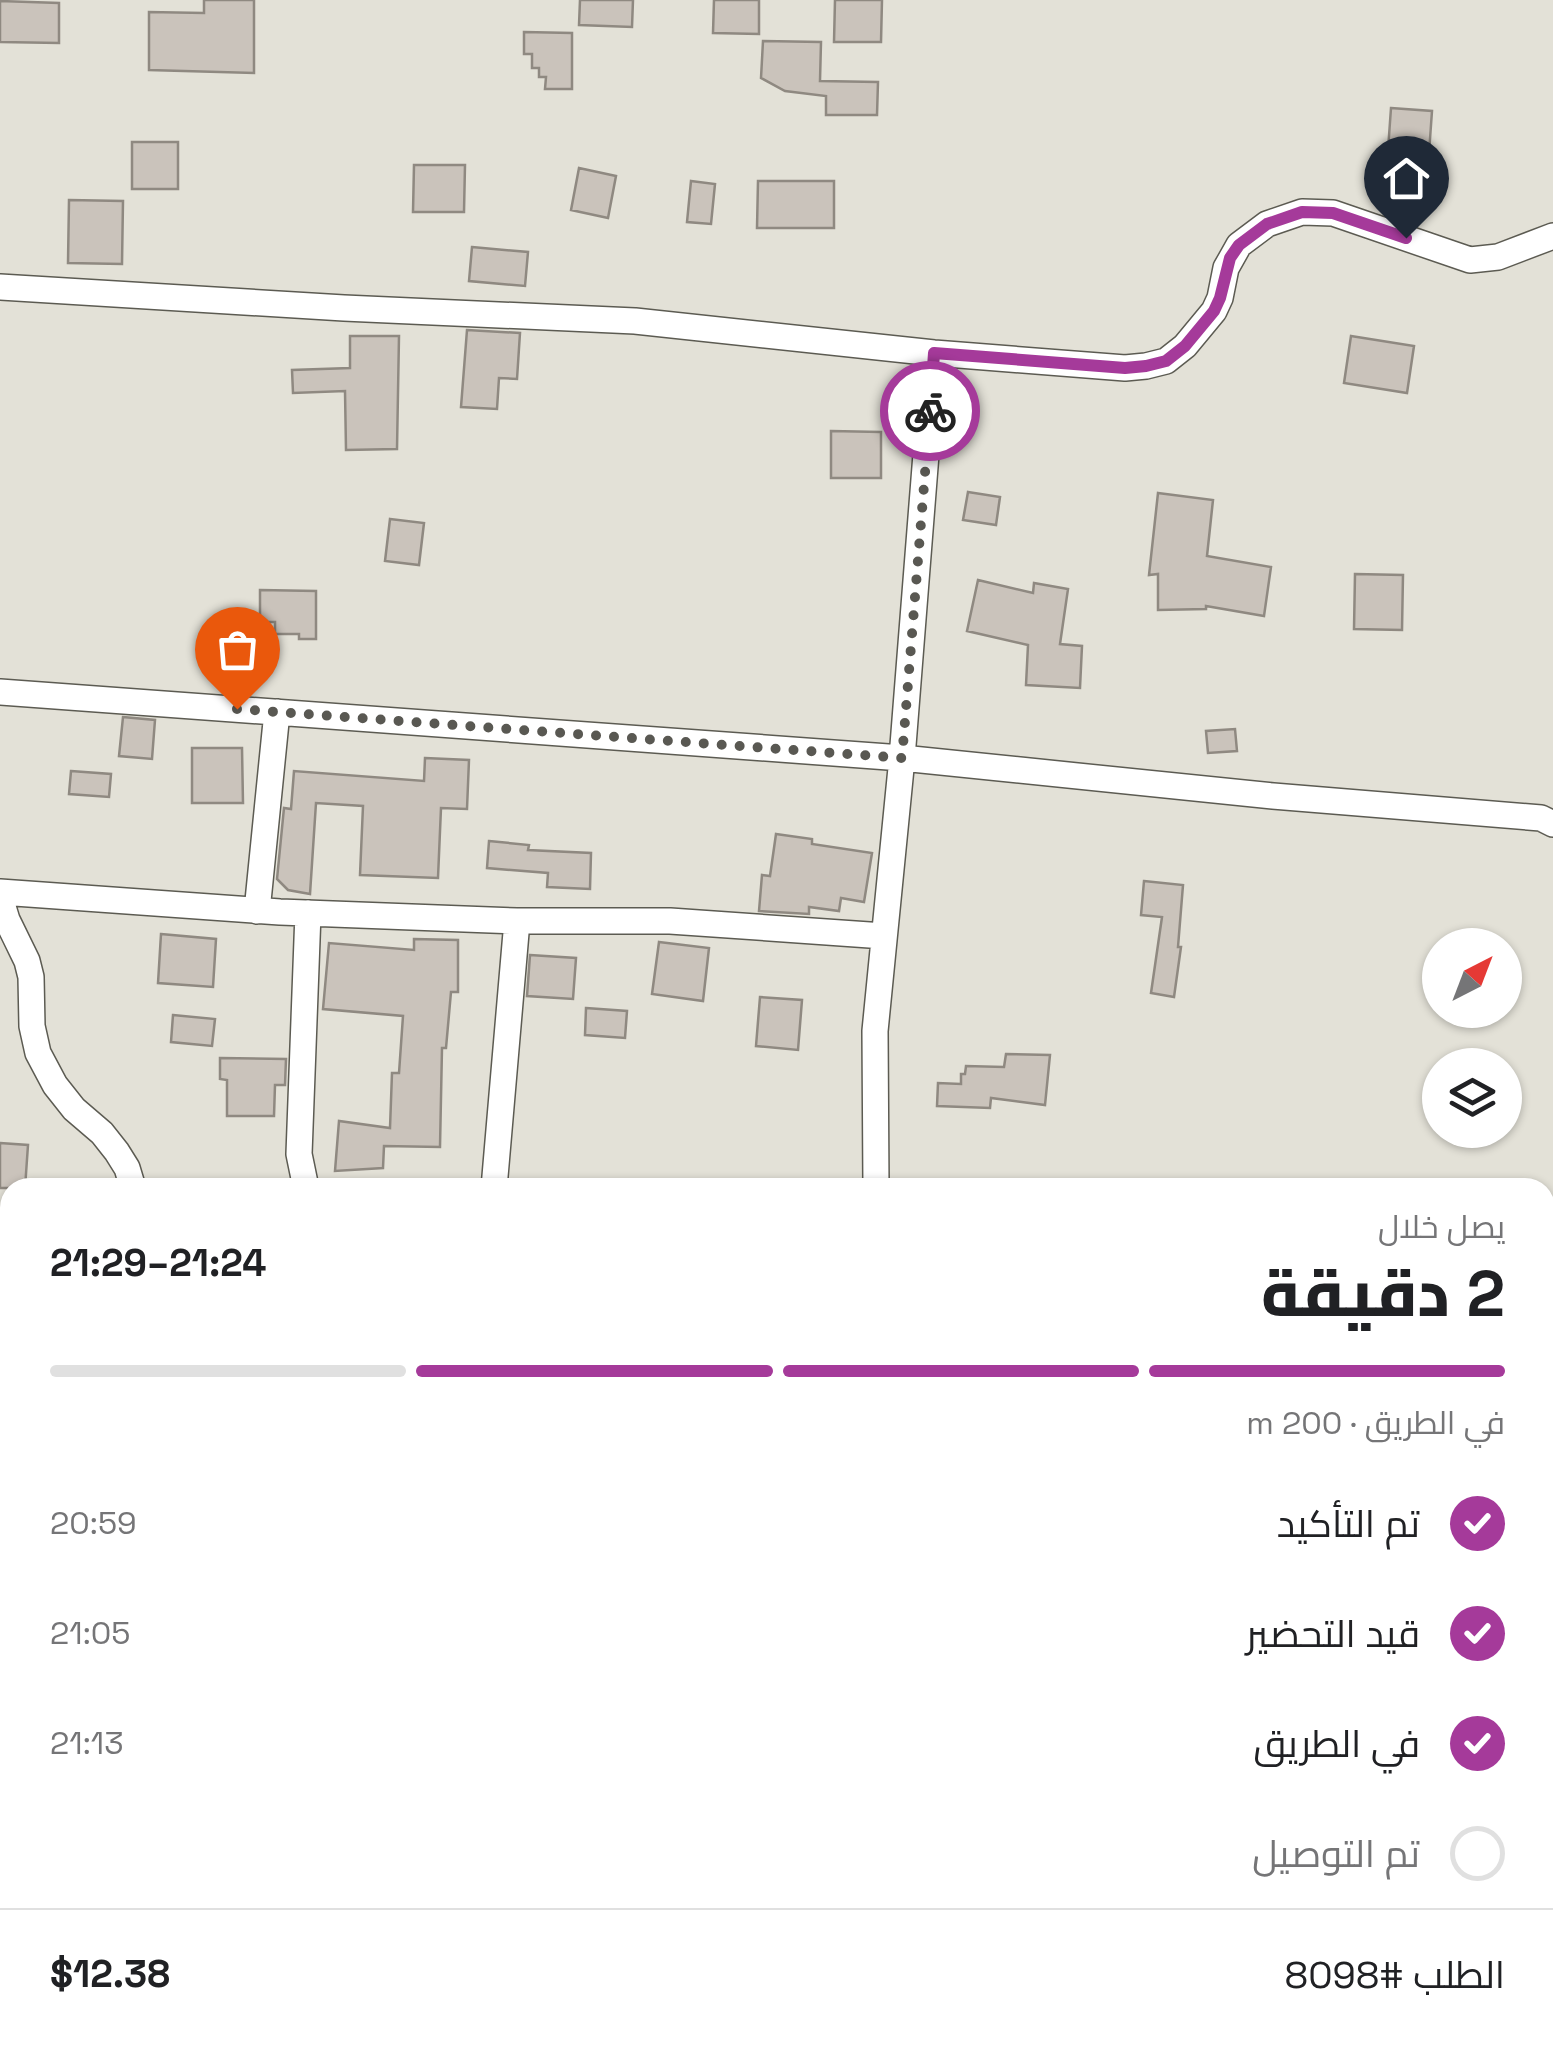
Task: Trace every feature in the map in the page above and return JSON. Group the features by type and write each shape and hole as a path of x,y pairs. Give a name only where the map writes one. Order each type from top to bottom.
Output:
{"street":[{"path":"0,287 635,321 934,353 1125,368 1166,361 1185,346 1214,311 1226,268 1239,245 1267,224 1302,212 1333,213 1470,260 1498,257 1553,236"},
{"path":"876,1178 874,1031 902,758 934,353"},
{"path":"0,692 902,758 1253,794 1541,818 1553,824"},
{"path":"257,910 277,712"},
{"path":"130,1178 117,1152 74,1110 38,1053 32,1026 32,977 6,920 0,894 308,913 517,921 670,921 884,936"},
{"path":"304,1178 299,1154 308,913"},
{"path":"495,1178 517,921"}],"building":[{"path":"204,0 254,0 254,73 149,70 149,12 204,13"},
{"path":"580,0 633,0 632,27 579,25"},
{"path":"714,0 759,0 759,34 713,33"},
{"path":"835,0 882,0 881,42 834,42"},
{"path":"0,1 59,3 59,43 0,42"},
{"path":"524,32 572,33 572,89 545,89 546,77 539,77 539,68 532,68 532,54 524,54"},
{"path":"763,41 821,42 820,81 878,82 877,115 826,115 826,96 785,91 761,78"},
{"path":"1391,108 1432,111 1428,167 1387,164"},
{"path":"132,142 178,142 178,189 132,189"},
{"path":"414,165 465,165 464,212 413,212"},
{"path":"579,168 616,176 608,218 571,210"},
{"path":"691,181 715,184 711,224 687,222"},
{"path":"758,181 834,181 834,228 757,228"},
{"path":"69,200 123,201 122,264 68,263"},
{"path":"472,247 528,252 525,286 469,281"},
{"path":"467,330 520,333 517,379 499,378 497,409 461,407"},
{"path":"350,336 399,336 397,449 346,450 345,391 293,393 292,370 350,368"},
{"path":"1351,336 1414,346 1407,393 1344,383"},
{"path":"831,431 881,432 881,478 831,478"},
{"path":"968,492 1000,497 996,525 963,520"},
{"path":"1158,493 1213,500 1207,556 1271,567 1264,616 1206,606 1158,610 1158,574 1149,575"},
{"path":"390,519 424,523 419,565 385,561"},
{"path":"1355,574 1403,575 1402,630 1354,629"},
{"path":"978,580 1033,593 1034,583 1068,589 1060,644 1082,646 1080,688 1026,685 1028,645 967,631"},
{"path":"260,590 316,591 316,639 275,634 275,622 260,622"},
{"path":"123,717 155,720 152,759 119,756"},
{"path":"1235,729 1237,751 1208,753 1206,731"},
{"path":"192,748 242,748 243,803 192,803"},
{"path":"425,758 469,760 467,809 441,808 438,878 360,875 363,806 316,803 310,894 288,890 277,879 284,808 291,809 294,771 424,781"},
{"path":"71,771 111,774 109,797 69,794"},
{"path":"776,834 872,853 864,902 841,898 839,911 809,907 809,914 759,911 762,875 770,876"},
{"path":"489,841 529,845 528,850 591,853 590,889 547,887 548,873 487,868"},
{"path":"1144,881 1183,885 1174,997 1151,993 1162,917 1141,915"},
{"path":"161,934 216,939 213,987 158,983"},
{"path":"414,939 458,940 458,992 451,992 446,1048 442,1048 440,1147 384,1146 383,1168 335,1171 339,1121 390,1128 392,1073 399,1073 403,1016 323,1009 329,943 414,950"},
{"path":"659,942 709,948 703,1001 652,994"},
{"path":"530,955 576,958 573,999 527,996"},
{"path":"760,997 802,1000 798,1050 756,1046"},
{"path":"586,1008 627,1011 625,1038 585,1035"},
{"path":"173,1015 215,1019 212,1046 171,1042"},
{"path":"1006,1054 1050,1055 1045,1105 991,1098 990,1108 937,1106 938,1083 961,1084 966,1066 1004,1067"},
{"path":"220,1058 286,1059 285,1085 275,1085 274,1116 227,1116 227,1080 220,1079"},
{"path":"0,1143 28,1145 26,1178 0,1178"}],"way so far":[{"path":"237,709 902,758 930,411"}],"route":[{"path":"930,411 934,353 1125,368 1166,361 1185,346 1214,311 1226,268 1239,245 1267,224 1302,212 1333,213 1406,238"}]}
